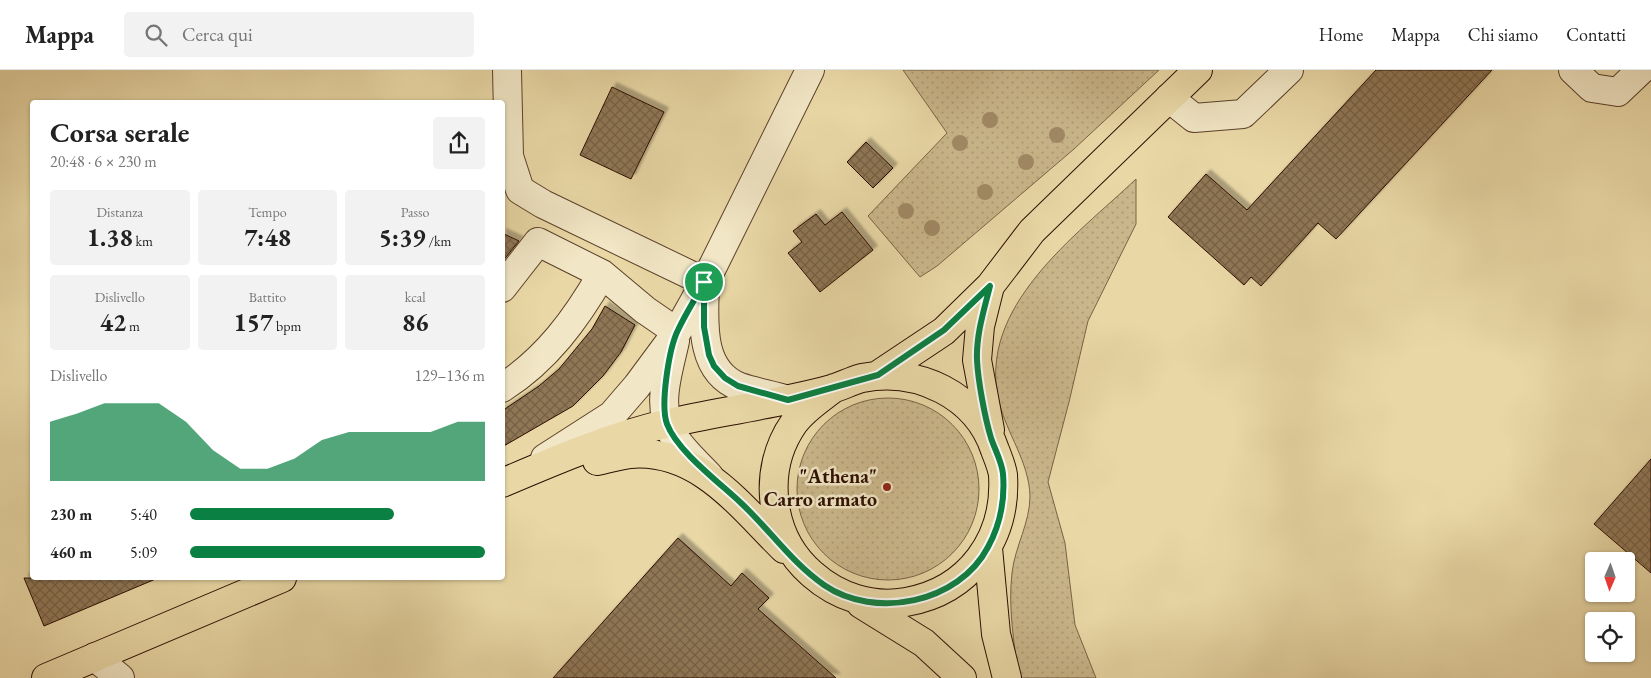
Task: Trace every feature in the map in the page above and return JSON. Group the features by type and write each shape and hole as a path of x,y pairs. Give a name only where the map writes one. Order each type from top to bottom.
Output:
{"main road":[{"path":"878,375 944,330 990,286 1032,231 1198,70"},
{"path":"851,598 889,605 928,598 962,578 988,548 1002,512 1003,473 991,436 977,360 980,326 990,286"},
{"path":"506,481 610,440 667,424 788,400 878,375 912,377 944,389 971,409 991,436"},
{"path":"803,566 784,538 777,521 774,487 775,470 779,453 794,422 806,409 834,388"},
{"path":"506,481 631,454 666,458 709,476 742,504 803,566 825,585 851,598 924,643 962,678"},
{"path":"988,548 996,634 1007,678"},
{"path":"46,678 277,580"}],"street":[{"path":"507,70 509,156 520,190 543,204 704,282"},
{"path":"506,481 612,415 637,386 677,332 810,70"},
{"path":"1169,98 1194,118 1242,114 1289,70"},
{"path":"1573,70 1592,88 1618,92 1641,70"},
{"path":"505,284 538,242 602,274 677,332"},
{"path":"505,386 517,379 549,350 576,317 602,274"},
{"path":"704,282 704,327 709,355 714,366 725,378 738,386 788,400"},
{"path":"677,332 664,394 667,424 674,436 709,476"},
{"path":"95,657 120,678"}],"shaded area":[{"path":"903,70 1159,70 1074,149 937,266 920,277 868,216 947,133"},
{"path":"1136,179 1136,224 1088,321 1048,482 1065,543 1075,625 1096,678 1019,678 1012,626 1011,586 1016,553 1028,516 1030,496 1026,471 999,402 996,367 1002,335 1016,305 1036,276 1060,250"},
{"path":"888,398 906,400 923,405 946,419 958,431 972,454 977,471 979,489 977,507 972,524 958,547 946,559 923,573 906,578 888,580 870,578 853,573 830,559 818,547 804,524 799,507 797,489 799,471 804,454 818,431 830,419 853,405 870,400"}],"building":[{"path":"1376,70 1492,70 1336,239 1318,223 1261,286 1251,277 1244,285 1168,217 1206,174 1247,210"},
{"path":"612,87 664,112 631,179 580,155"},
{"path":"866,142 893,168 873,188 847,162"},
{"path":"842,212 873,250 820,292 788,253 802,242 793,231 816,214 825,225"},
{"path":"505,234 519,241 505,258"},
{"path":"605,306 635,325 621,352 603,376 573,406 505,445 505,409 539,386 559,369 592,329"},
{"path":"1651,459 1651,573 1635,559 1635,552 1627,552 1594,524"},
{"path":"678,538 731,586 742,573 769,598 758,609 836,678 553,678"},
{"path":"24,578 30,578 30,580 153,580 44,626"}],"place":[{"name":"\"Athena\" Carro armato","path":"887,487"}],"route":[{"path":"704,282 704,327 709,355 714,366 725,378 738,386 788,400 878,375 944,330 990,286 980,326 977,360 991,436 1003,473 1002,512 988,548 962,578 928,598 889,605 851,598 825,585 803,566 775,540 742,504 709,476 674,436 667,424 664,394 677,332 704,282"}]}
